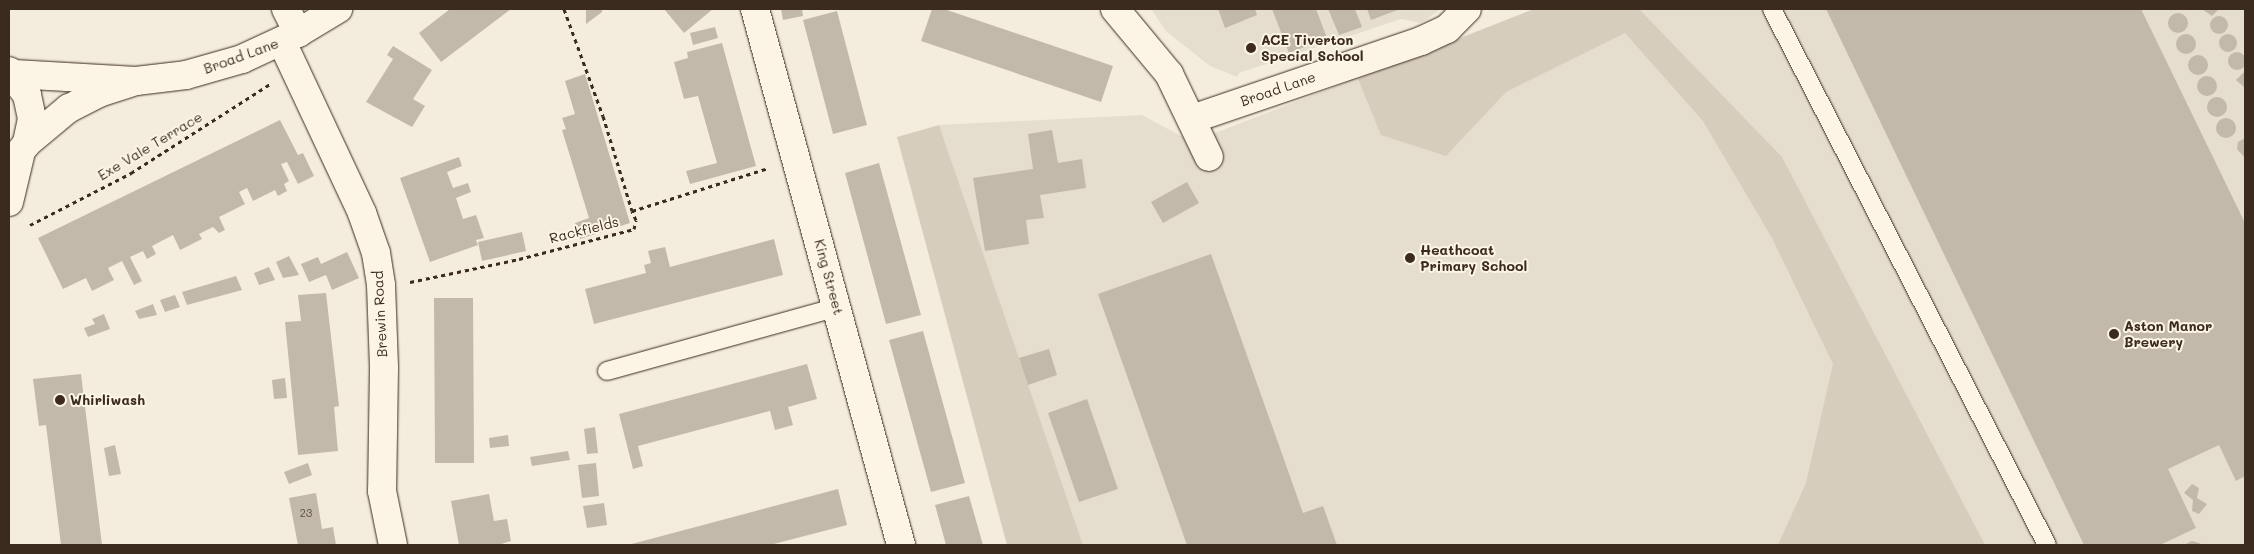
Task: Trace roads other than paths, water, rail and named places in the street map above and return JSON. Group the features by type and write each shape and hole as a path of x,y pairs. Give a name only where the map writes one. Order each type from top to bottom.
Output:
{"street":[{"name":"Brewin Road","path":"286,9 296,67 362,213 376,253 381,285 382,491 393,545"},
{"name":"Broad Lane","path":"11,73 136,81 186,75 242,59 290,37 338,9"},
{"name":"King Street","path":"755,9 901,545"},
{"path":"1114,9 1169,74 1209,156"},
{"name":"Broad Lane","path":"1192,119 1422,41 1447,28 1467,9"},
{"path":"11,73 28,95 32,119 19,155 16,213"},
{"name":"Broad Lane","path":"19,155 69,108 99,93 136,81"}],"lane":[{"path":"1772,9 2047,545"},
{"path":"607,371 837,307"}],"place":[{"name":"ACE Tiverton Special School","path":"1251,48"},
{"name":"Heathcoat Primary School","path":"1410,258"},
{"name":"Aston Manor Brewery","path":"2114,334"},
{"name":"Whirliwash","path":"60,400"}]}
